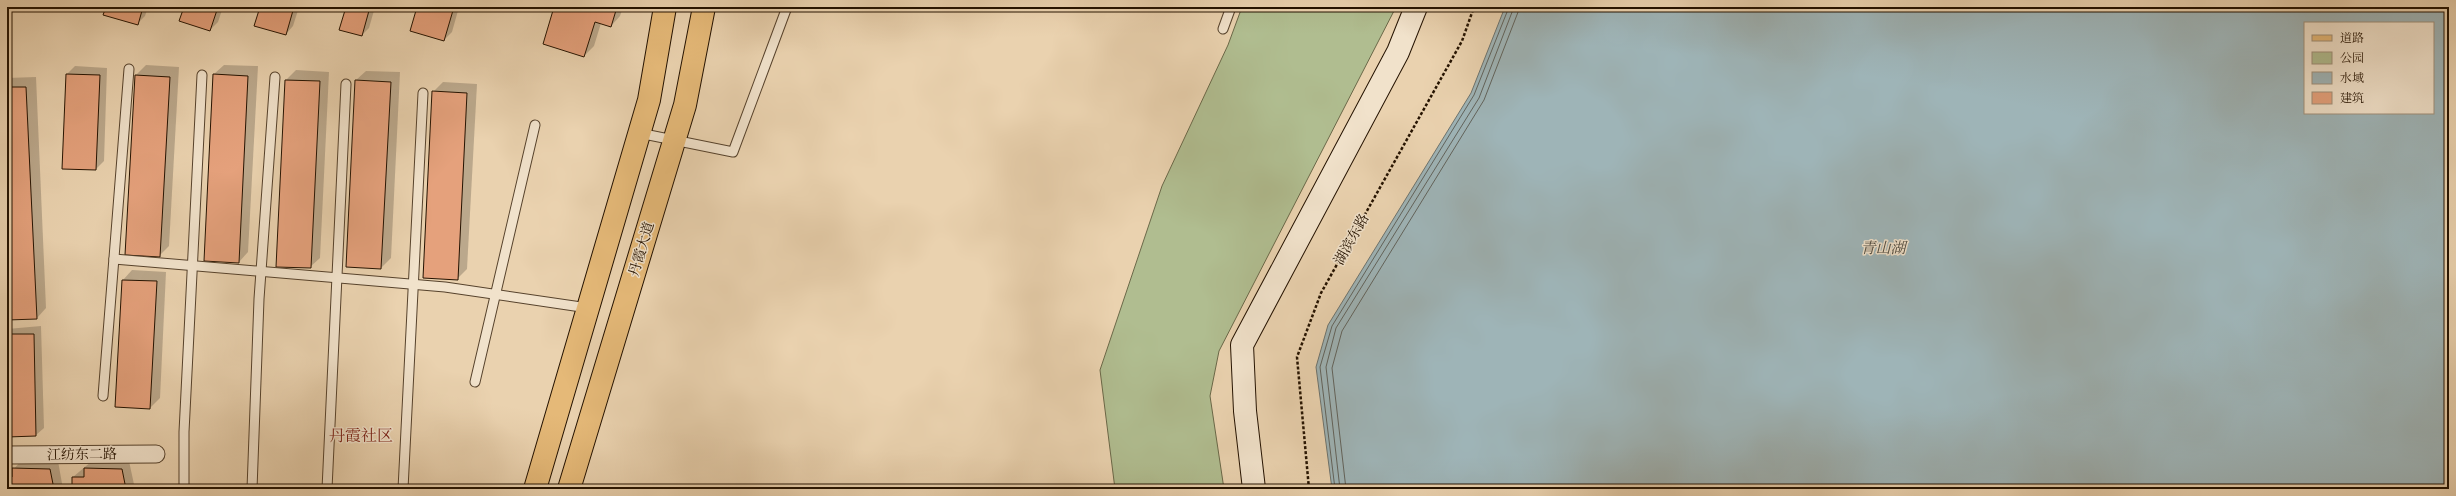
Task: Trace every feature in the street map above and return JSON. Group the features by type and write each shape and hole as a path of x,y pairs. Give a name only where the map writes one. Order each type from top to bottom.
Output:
{"main road":[{"path":"535,489 649,100 665,7"},
{"name":"丹霞大道","path":"569,489 685,105 704,7"}],"street":[{"path":"1254,489 1245,411 1242,345 1398,52 1416,7"},
{"name":"江纺东二路","path":"7,455 156,454"}],"lane":[{"path":"639,133 733,152 787,7"},
{"path":"1223,29 1231,7"},
{"path":"103,396 129,69"},
{"path":"184,489 184,432 202,74"},
{"path":"252,489 261,271 275,77"},
{"path":"327,489 346,84"},
{"path":"403,489 423,93"},
{"path":"475,382 536,125"},
{"path":"114,259 414,284 588,308"}],"path":[{"name":"湖滨东路","path":"1309,489 1296,357 1321,293 1462,41 1474,7"}],"green space":[{"path":"1242,7 1396,7 1219,351 1210,396 1224,489 1115,489 1100,370 1162,186 1228,45"}],"water":[{"name":"青山湖","path":"1505,7 2449,7 2449,489 1332,489 1316,367 1328,325 1471,93"}],"building":[{"path":"106,7 143,7 138,25 103,15"},
{"path":"184,7 218,7 210,31 179,21"},
{"path":"260,7 294,7 286,35 254,26"},
{"path":"346,7 370,7 362,36 339,30"},
{"path":"417,7 454,7 444,41 410,31"},
{"path":"554,7 617,7 611,27 595,22 584,57 543,44"},
{"path":"66,74 100,75 96,170 62,169"},
{"path":"213,74 248,76 239,263 204,261"},
{"path":"135,75 170,77 160,257 125,255"},
{"path":"285,80 320,81 311,268 276,267"},
{"path":"355,80 391,82 381,269 346,267"},
{"path":"7,87 26,87 37,319 7,320"},
{"path":"432,91 467,93 458,280 423,278"},
{"path":"122,280 157,281 150,409 115,407"},
{"path":"7,334 34,334 36,436 7,437"},
{"path":"12,468 50,469 54,489 7,489 7,477 12,477"},
{"path":"84,468 122,469 126,489 72,489 72,477 84,477"}],"district":[{"name":"丹霞社区","path":"361,435"}]}
